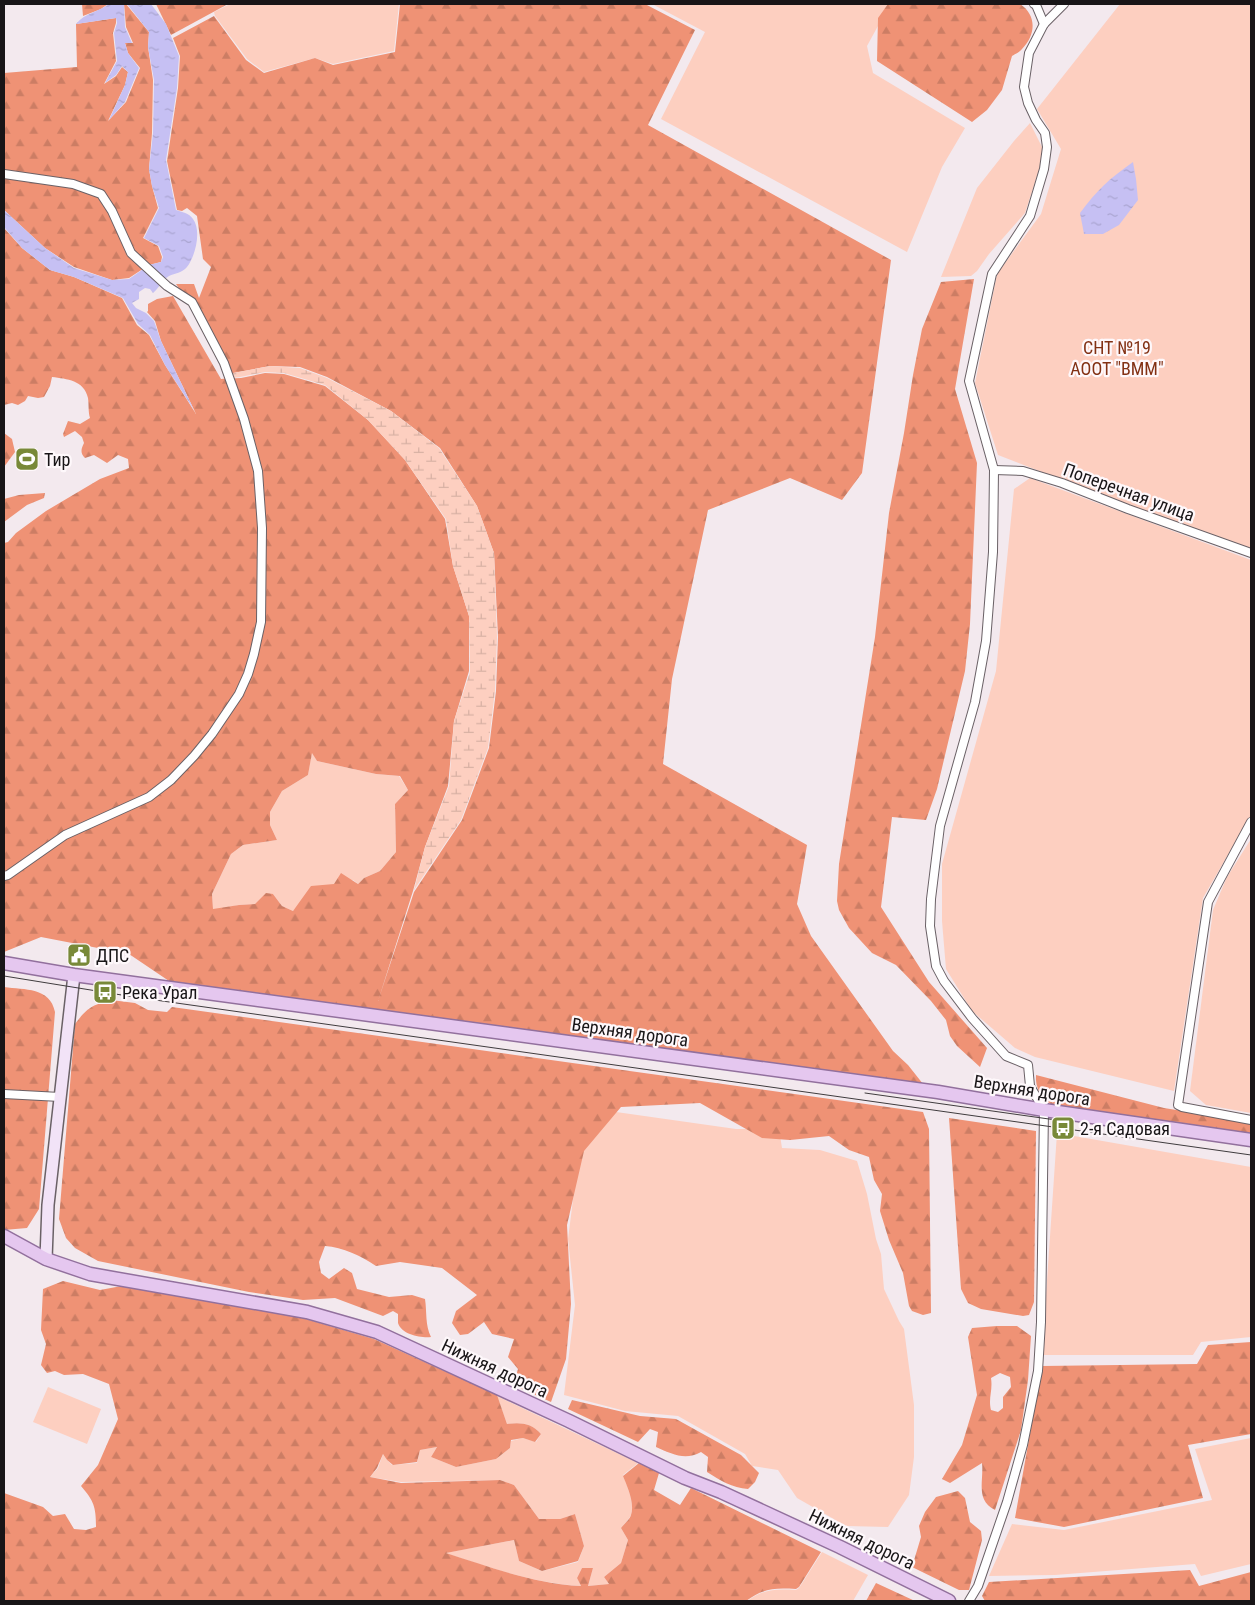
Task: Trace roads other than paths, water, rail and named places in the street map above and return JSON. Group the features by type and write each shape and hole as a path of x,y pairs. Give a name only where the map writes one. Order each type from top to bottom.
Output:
{"main road":[{"name":"Верхняя дорога","path":"4,963 74,975 928,1090 1044,1110 1251,1140"},
{"path":"46,1259 48,1205 74,975"},
{"name":"Нижняя дорога","path":"4,1236 46,1259 90,1274 307,1312 377,1332 569,1421 685,1478 721,1492 840,1547 949,1601"}],"street":[{"path":"1034,4 1044,24"},
{"path":"969,1601 981,1578 1007,1502 1023,1445 1038,1371 1041,1322 1044,1110 1030,1086 1028,1064 1006,1056 972,1018 944,981 936,966 930,926 931,899 940,826 975,702 986,641 993,552 994,470 969,381 992,274 1030,216 1044,169 1047,147 1045,133 1028,104 1024,86 1029,53 1044,24 1064,4"},
{"path":"4,174 73,184 101,194 112,211 131,252 167,286 192,302 224,363 244,419 258,471 262,528 261,622 254,654 248,674 238,694 212,734 194,756 170,780 148,797 65,835 4,876"},
{"name":"Поперечная улица","path":"994,470 1023,471 1062,483 1251,553"},
{"path":"1251,822 1208,902 1178,1104 1182,1107 1251,1120"},
{"path":"4,1094 60,1096"}],"water":[{"path":"109,4 124,4 125,27 132,43 125,43 128,53 139,68 125,102 109,120 125,85 128,72 122,66 116,75 105,83 117,61 114,33 117,23 116,18 76,24 83,17"},
{"path":"127,4 151,4 166,24 179,56 177,88 166,160 176,210 191,217 196,224 197,230 195,251 187,267 181,272 167,277 153,293 150,289 145,288 139,292 139,299 132,303 154,321 161,341 194,410 165,365 150,335 138,324 123,298 74,277 50,270 22,248 4,227 4,210 45,248 74,268 112,280 129,279 149,265 161,262 163,257 159,246 144,238 159,208 149,169 153,133 154,80 148,47 149,32"},
{"path":"1133,162 1138,200 1119,225 1103,234 1084,234 1080,213 1104,185"}],"tram line":[{"path":"4,976 134,997 1251,1155"},
{"path":"865,1093 1063,1121"}],"place":[{"name":"Тир","path":"27,459"},
{"name":"ДПС","path":"79,955"},
{"name":"Река Урал","path":"105,992"},
{"name":"2-я Садовая","path":"1063,1128"}],"park label":[{"name":"СНТ №19 АООТ \"ВММ\"","path":"1117,357"}]}
